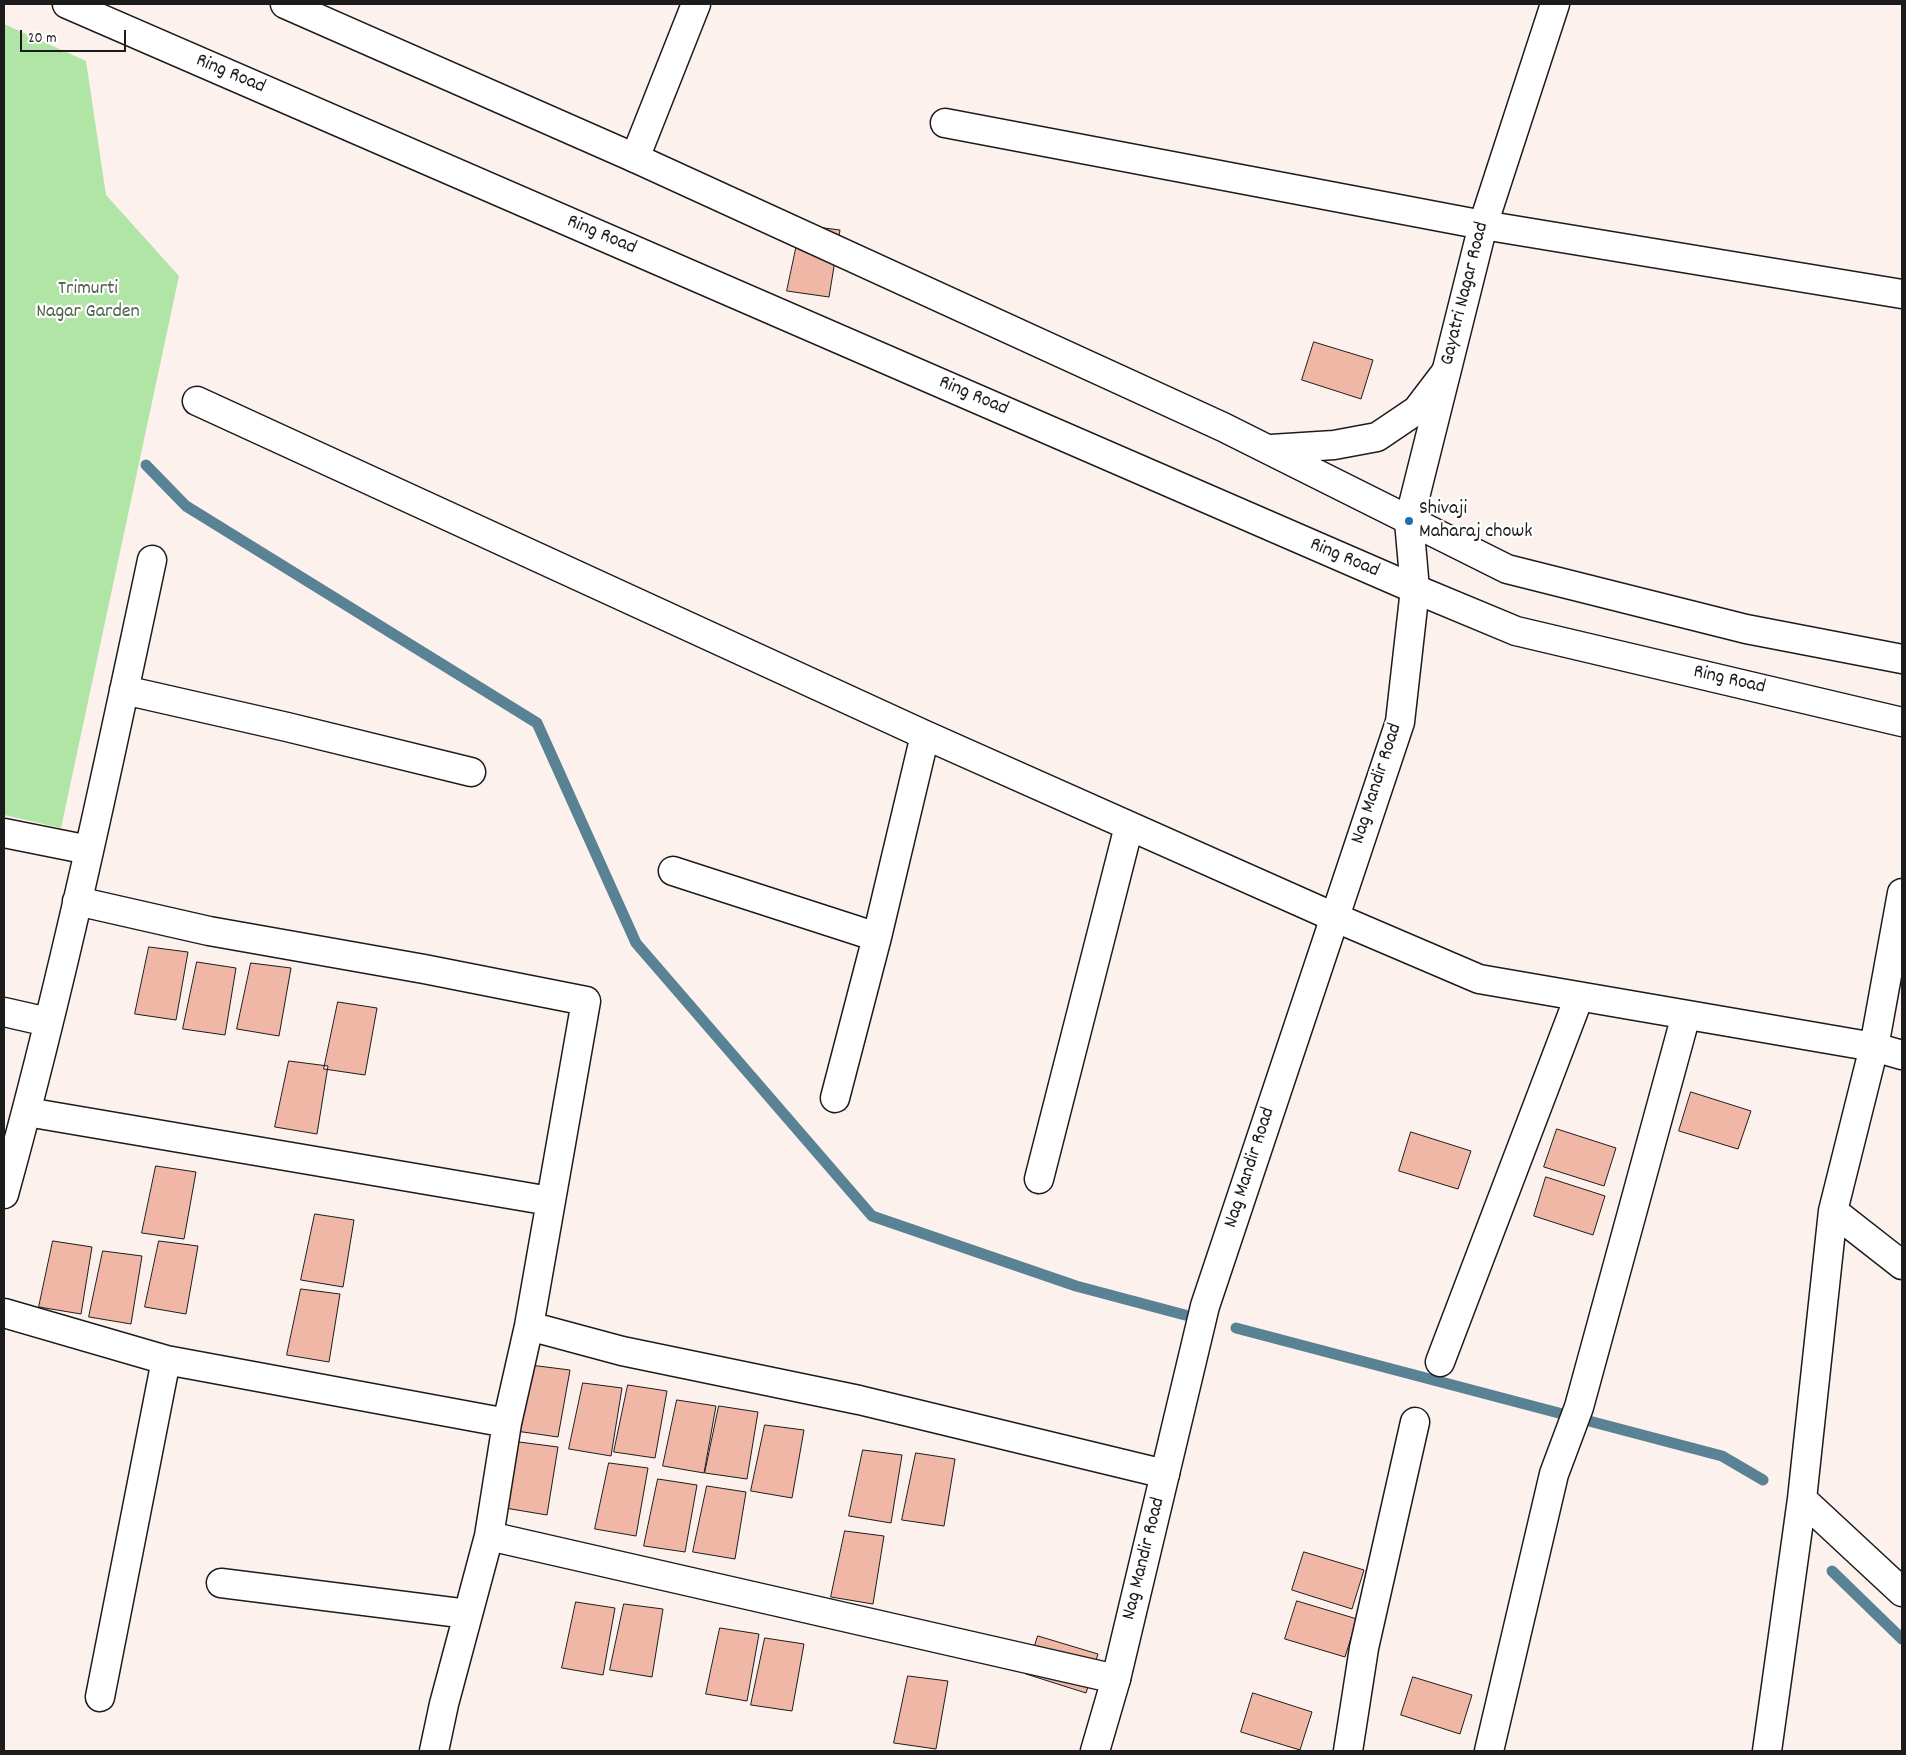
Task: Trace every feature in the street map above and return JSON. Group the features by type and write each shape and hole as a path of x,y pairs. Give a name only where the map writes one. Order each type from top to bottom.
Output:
{"street":[{"name":"Ring Road","path":"67,4 1415,589 1516,631 1902,722"},
{"path":"285,4 635,158 1271,450 1507,569 1746,629 1902,659"},
{"path":"635,158 696,4"},
{"name":"Gayatri Nagar Road","path":"1415,589 1409,520 1483,225 1555,4"},
{"path":"945,123 1483,225 1902,294"},
{"path":"1271,450 1334,445 1377,437 1418,410 1446,372"},
{"path":"197,401 924,734 1334,917 1478,979 1874,1047 1902,1055"},
{"path":"4,1191 27,1112 89,850 152,560"},
{"name":"Nag Mandir Road","path":"1095,1751 1116,1679 1205,1306 1400,722 1415,589"},
{"path":"124,690 287,727 470,772"},
{"path":"835,1098 877,937 924,734"},
{"path":"1039,1179 1129,826"},
{"path":"4,833 89,850"},
{"path":"673,871 877,937"},
{"path":"1766,1751 1802,1499 1833,1211 1874,1047 1902,893"},
{"path":"77,901 209,930 586,1001 529,1326 507,1423 489,1536 434,1751"},
{"path":"1440,1362 1579,997"},
{"path":"4,1012 48,1022"},
{"path":"1489,1751 1554,1474 1579,1407 1686,1015"},
{"path":"27,1112 550,1201"},
{"path":"1833,1211 1902,1265"},
{"path":"4,1313 166,1360 507,1423"},
{"path":"529,1326 622,1350 859,1400 1165,1474"},
{"path":"100,1697 166,1360"},
{"path":"1348,1751 1364,1648 1415,1422"},
{"path":"1802,1499 1902,1592"},
{"path":"489,1536 1116,1679"},
{"path":"221,1582 468,1614"}],"green space":[{"name":"Trimurti Nagar Garden","path":"4,24 86,61 106,195 179,276 61,828 4,815"}],"building":[{"path":"801,225 840,230 829,297 787,291"},
{"path":"1314,342 1373,360 1361,399 1302,380"},
{"path":"149,947 188,952 176,1020 135,1014"},
{"path":"197,962 236,968 225,1035 183,1029"},
{"path":"251,963 291,968 279,1036 237,1029"},
{"path":"338,1002 377,1008 365,1075 324,1069"},
{"path":"289,1061 328,1066 317,1134 275,1127"},
{"path":"1691,1092 1751,1111 1738,1149 1679,1131"},
{"path":"1557,1129 1616,1148 1604,1186 1544,1167"},
{"path":"1411,1132 1471,1151 1458,1189 1399,1171"},
{"path":"156,1166 196,1172 184,1239 142,1233"},
{"path":"1546,1177 1605,1196 1593,1235 1534,1216"},
{"path":"315,1214 354,1220 343,1287 301,1280"},
{"path":"53,1241 92,1247 81,1314 39,1307"},
{"path":"159,1241 198,1246 186,1314 145,1307"},
{"path":"103,1251 142,1256 131,1324 89,1317"},
{"path":"301,1289 340,1294 329,1362 287,1355"},
{"path":"530,1365 570,1370 558,1437 516,1431"},
{"path":"583,1383 622,1388 611,1456 569,1449"},
{"path":"628,1385 667,1391 655,1458 614,1452"},
{"path":"677,1400 716,1406 704,1473 663,1466"},
{"path":"719,1406 758,1412 747,1479 705,1473"},
{"path":"765,1425 804,1430 792,1498 751,1491"},
{"path":"519,1442 558,1447 547,1515 505,1508"},
{"path":"863,1450 902,1455 891,1523 849,1516"},
{"path":"916,1453 955,1459 944,1526 902,1520"},
{"path":"609,1463 648,1468 636,1536 595,1529"},
{"path":"658,1479 697,1485 685,1552 644,1546"},
{"path":"707,1486 746,1492 735,1559 693,1552"},
{"path":"845,1531 884,1536 873,1604 831,1597"},
{"path":"1304,1552 1364,1570 1352,1609 1292,1590"},
{"path":"1297,1601 1357,1619 1345,1657 1285,1639"},
{"path":"576,1602 615,1608 603,1675 562,1668"},
{"path":"624,1604 663,1609 652,1677 610,1670"},
{"path":"720,1628 759,1634 747,1701 706,1694"},
{"path":"1038,1636 1098,1654 1086,1693 1026,1674"},
{"path":"765,1638 804,1644 792,1711 751,1705"},
{"path":"908,1676 948,1681 936,1749 894,1743"},
{"path":"1413,1677 1472,1695 1460,1734 1401,1715"},
{"path":"1253,1693 1312,1712 1300,1750 1241,1732"}],"waterway":[{"path":"146,465 186,506 537,723 636,943 872,1216 1076,1286 1185,1315"},
{"path":"1236,1328 1722,1456 1763,1480"},
{"path":"1832,1571 1902,1639"}],"place":[{"name":"Shivaji Maharaj chowk","path":"1409,521"}]}
